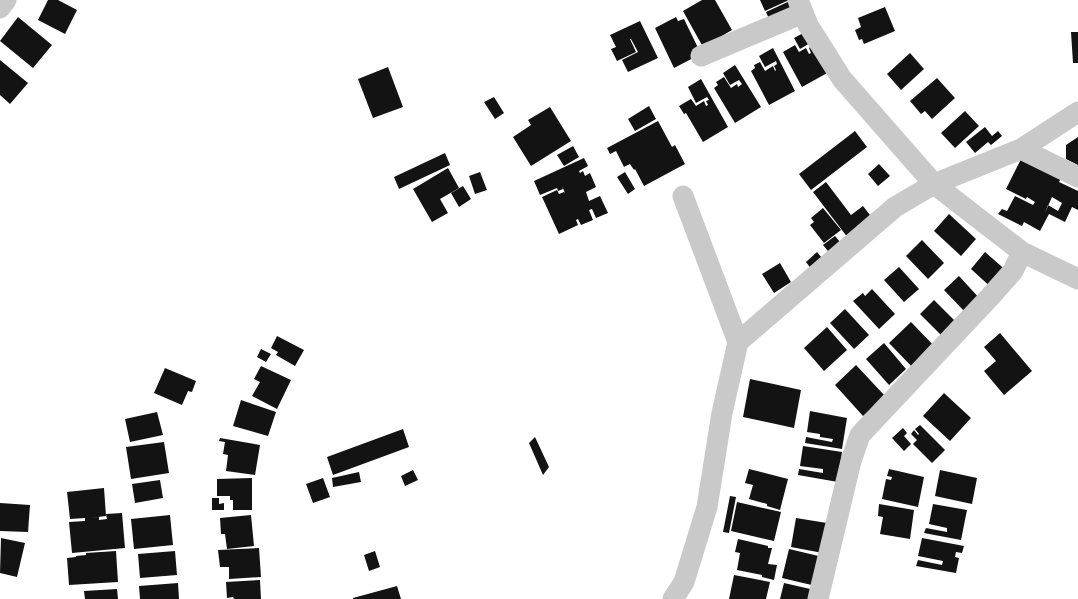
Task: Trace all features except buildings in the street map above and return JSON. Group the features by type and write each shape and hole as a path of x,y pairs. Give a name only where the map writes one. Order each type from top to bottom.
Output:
{"street":[{"path":"0,8 6,0"},
{"path":"701,56 800,6 808,25 842,79 934,184 1022,252 1078,279"},
{"path":"738,342 896,207 934,184 1021,148 1078,112"},
{"path":"1021,148 1078,177"},
{"path":"673,599 684,582 707,507 722,412 738,342 683,196"},
{"path":"818,599 851,461 860,435 1013,271 1022,252"}]}
